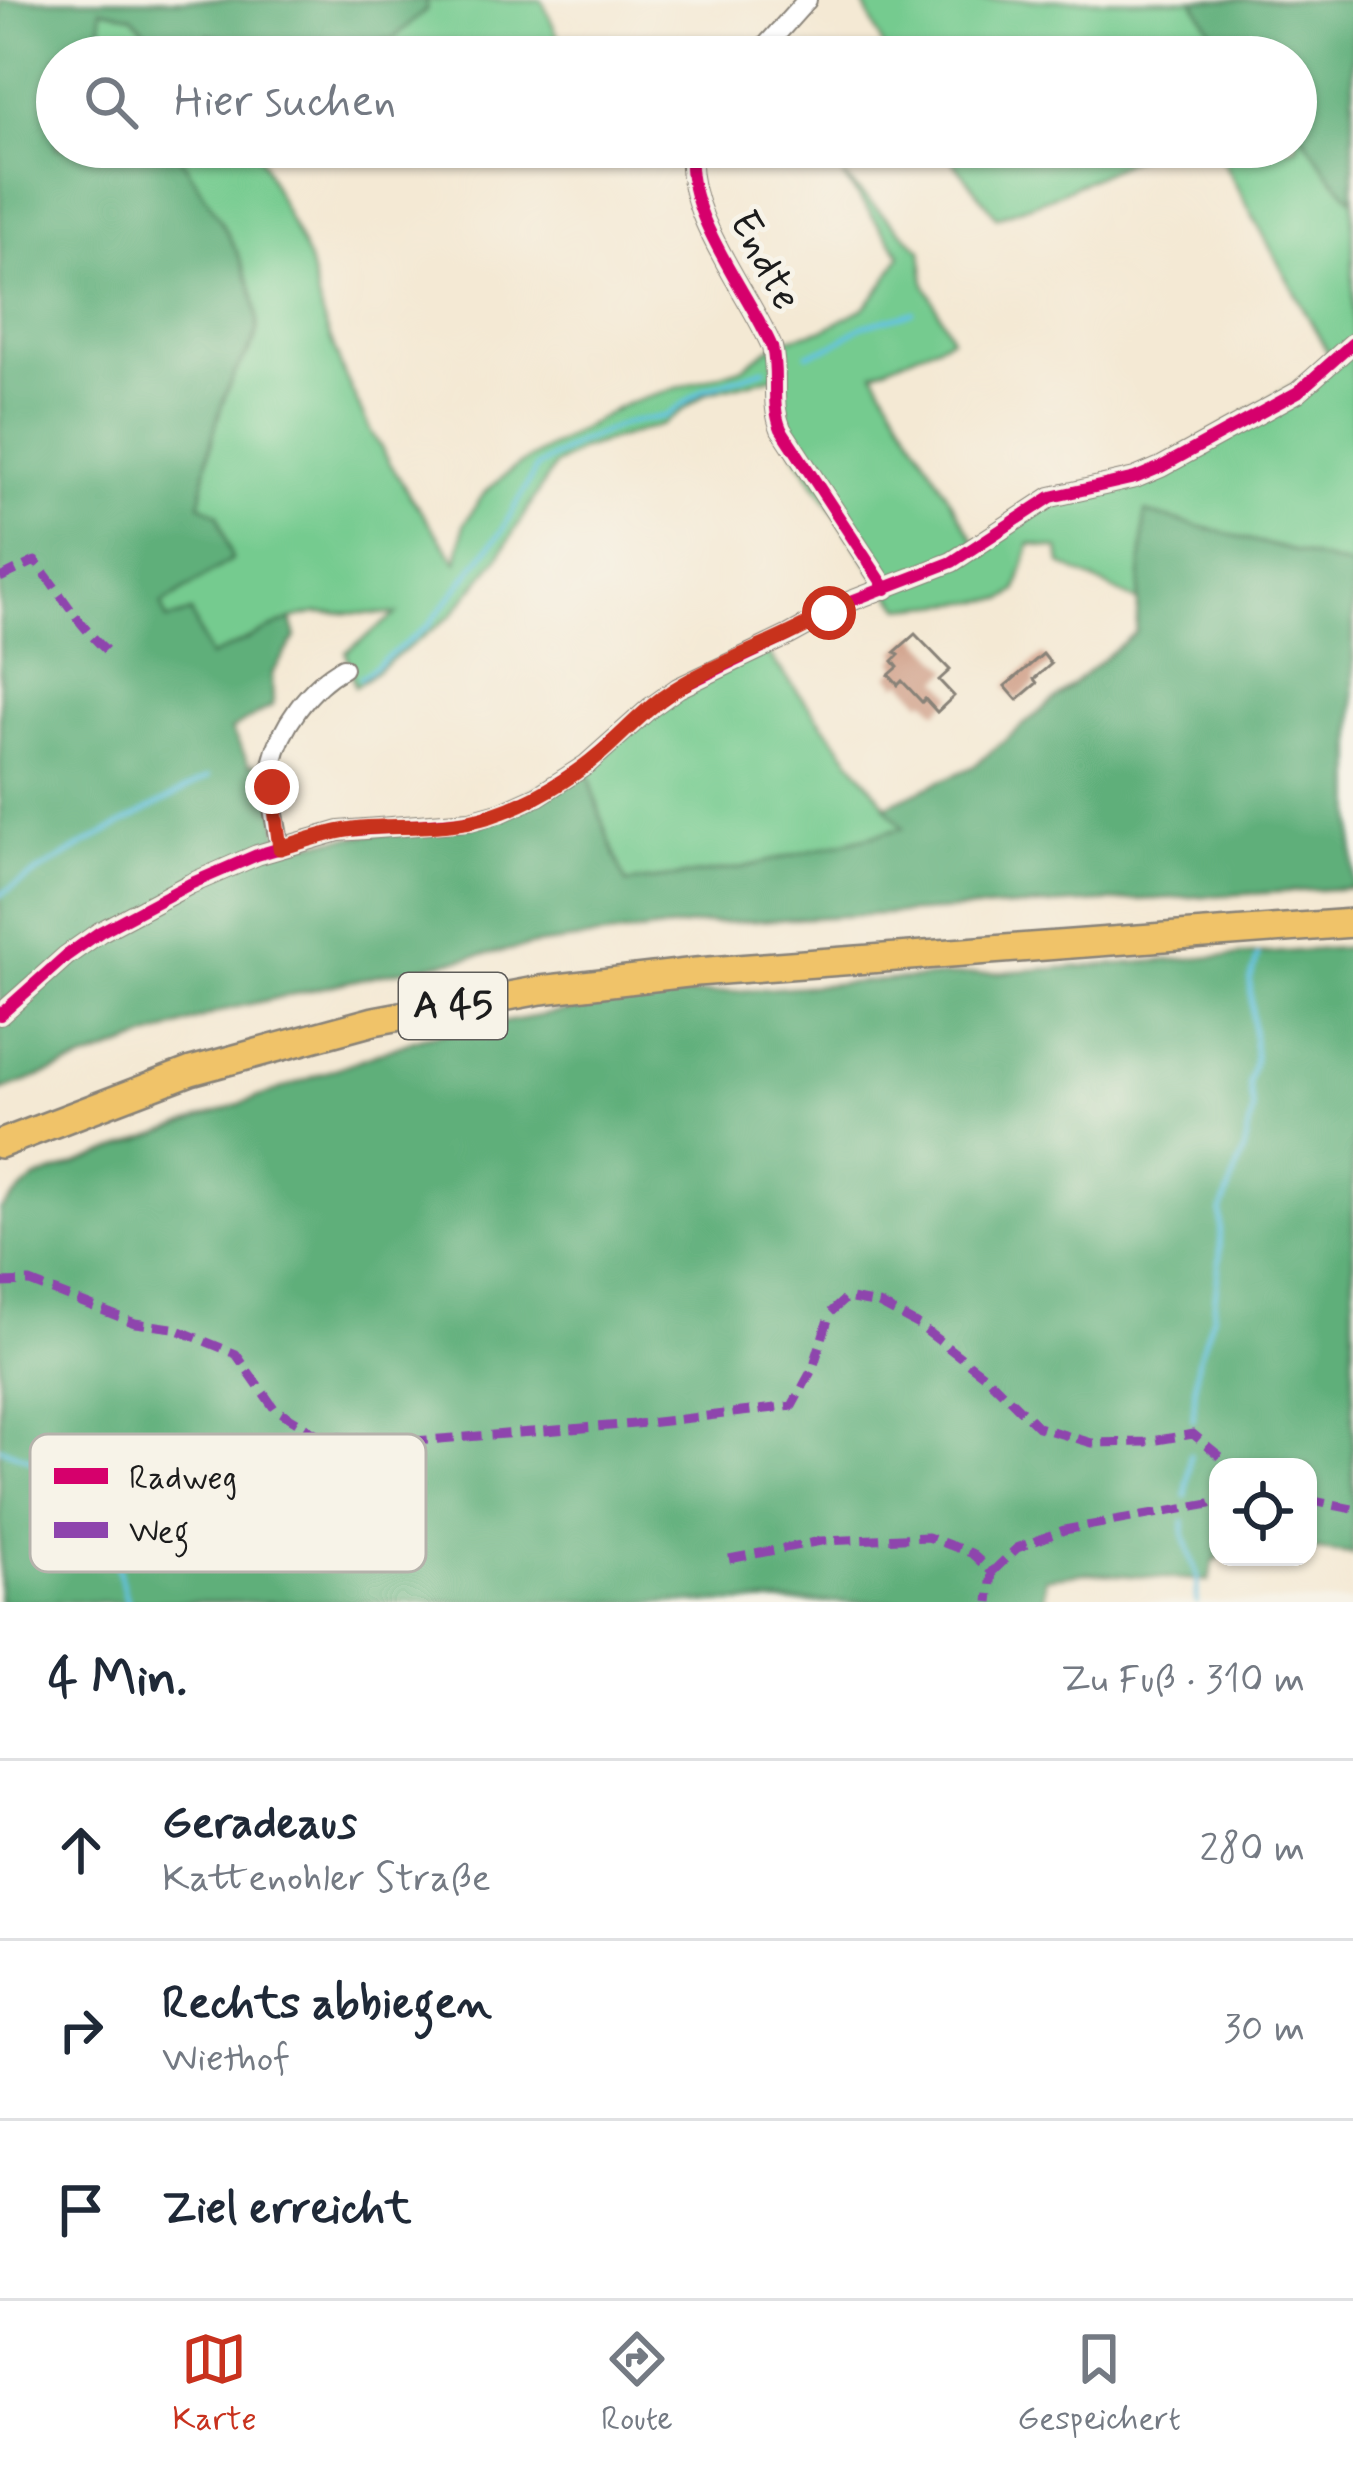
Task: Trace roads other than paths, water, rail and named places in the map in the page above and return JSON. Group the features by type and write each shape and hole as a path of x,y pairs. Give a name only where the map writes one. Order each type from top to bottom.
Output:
{"highway":[{"name":"A 45","path":"0,1155 193,1085 387,1030 541,1003 1353,923"},
{"name":"A 45","path":"0,1144 191,1071 374,1021 541,990 696,972 1353,937"}],"street":[{"path":"775,36 807,0"},
{"name":"Endte","path":"690,168 697,203 772,347 774,401 781,429 886,589"},
{"path":"0,1015 100,932 190,884 280,848 358,829 470,821 520,804 571,776 678,688 851,601 952,562 1051,497 1135,478 1161,467 1298,392 1353,343"},
{"path":"280,848 272,765 295,712 322,679 343,668"}],"waterway":[{"path":"808,354 832,346 862,326 913,312"},
{"path":"360,678 428,626 501,532 537,467 579,442 626,423 666,416 704,389 765,369"},
{"path":"0,895 208,777"},
{"path":"1193,1420 1197,1363 1213,1316 1221,1212 1244,1151 1253,1110 1250,981 1258,956"},
{"path":"0,1447 30,1459"},
{"path":"1186,1496 1190,1454"},
{"path":"1184,1522 1197,1575 1197,1602"},
{"path":"119,1572 127,1602"}]}
